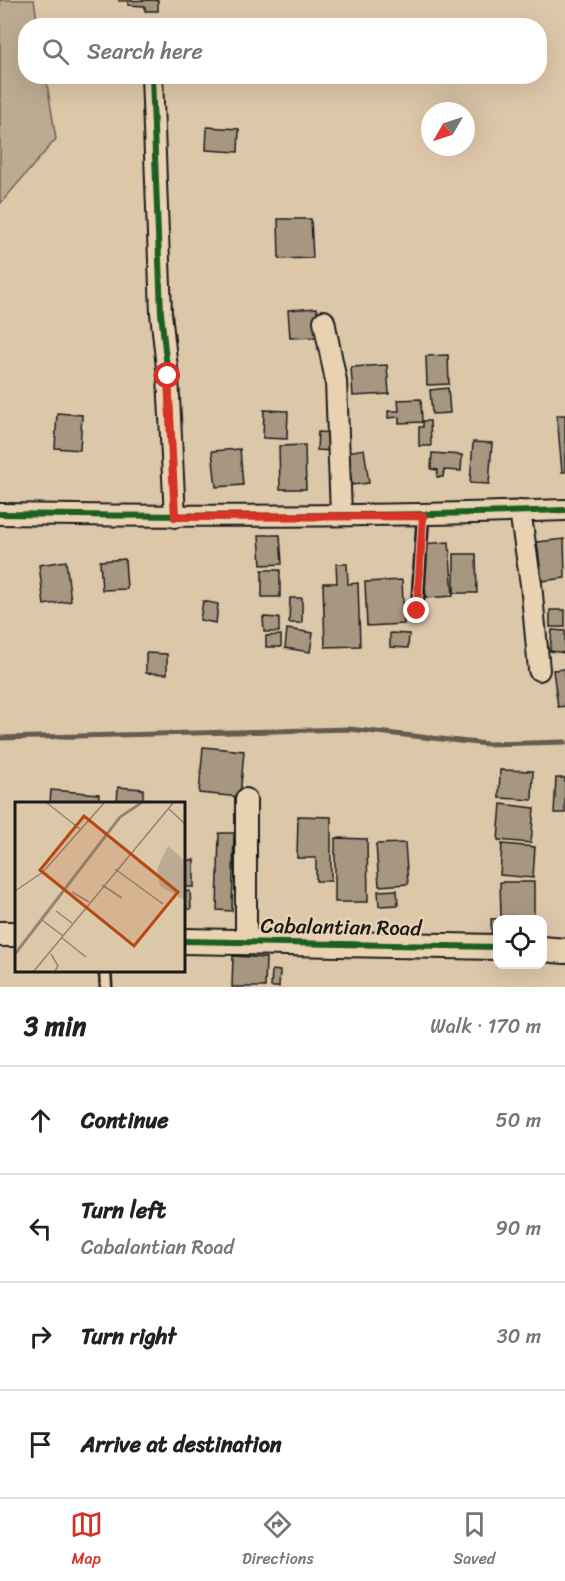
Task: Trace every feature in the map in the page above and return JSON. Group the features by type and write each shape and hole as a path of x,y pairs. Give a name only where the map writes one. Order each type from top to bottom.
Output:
{"street":[{"path":"152,84 161,313 168,376 175,517"},
{"path":"324,321 336,381 341,514"},
{"path":"0,514 175,517 341,514 423,516 565,510"},
{"path":"520,511 531,584 539,670"},
{"path":"246,800 246,942"},
{"path":"0,933 15,934"},
{"name":"Cabalantian Road","path":"184,941 493,947"},
{"path":"547,949 565,951"}],"lane":[{"path":"417,611 423,516"}],"shaded area":[{"path":"0,0 34,0 37,18 18,18 18,84 47,84 56,139 0,204"}],"building":[{"path":"158,0 158,11 145,11 145,6 128,5 128,1 118,1"},
{"path":"207,127 239,129 238,152 206,150"},
{"path":"278,219 311,219 313,258 279,259"},
{"path":"317,308 319,337 290,338 288,310"},
{"path":"448,355 449,384 427,385 426,356"},
{"path":"387,365 389,394 353,396 351,367"},
{"path":"448,388 450,413 432,414 430,390"},
{"path":"421,399 422,422 399,423 399,417 388,418 388,411 399,411 398,400"},
{"path":"264,410 288,411 287,439 263,438"},
{"path":"57,413 82,415 80,450 55,448"},
{"path":"557,415 565,415 565,472 562,472"},
{"path":"423,421 430,421 431,446 419,446 419,427 423,427"},
{"path":"318,432 335,433 334,451 317,450"},
{"path":"473,442 492,443 489,484 470,483"},
{"path":"305,445 306,489 280,489 279,446"},
{"path":"240,449 243,485 216,487 212,451"},
{"path":"364,449 369,483 352,485 347,452"},
{"path":"432,453 462,455 461,471 444,470 443,477 437,477 438,470 431,469"},
{"path":"259,535 280,535 282,564 261,565"},
{"path":"564,539 565,578 542,581 537,542"},
{"path":"449,542 453,596 426,598 422,544"},
{"path":"454,554 476,554 477,593 454,593"},
{"path":"125,559 127,589 102,590 100,561"},
{"path":"66,561 71,601 44,605 39,565"},
{"path":"336,564 347,564 348,584 358,583 360,646 325,647 323,583 337,583"},
{"path":"262,570 280,570 280,597 262,597"},
{"path":"402,580 404,624 367,626 365,582"},
{"path":"290,598 302,598 302,623 289,623"},
{"path":"203,601 218,604 216,623 200,620"},
{"path":"550,610 565,610 565,627 550,627"},
{"path":"263,617 279,618 279,632 264,632"},
{"path":"287,629 313,633 310,652 285,648"},
{"path":"552,630 565,631 565,653 550,651"},
{"path":"390,633 409,634 408,648 390,647"},
{"path":"281,635 281,647 266,647 266,636"},
{"path":"146,653 167,654 167,674 146,673"},
{"path":"565,669 565,706 558,707 553,670"},
{"path":"203,747 244,751 240,797 199,793"},
{"path":"500,770 533,771 532,800 499,798"},
{"path":"556,778 565,778 565,813 554,813"},
{"path":"118,787 143,789 143,802 117,802"},
{"path":"51,790 99,794 98,802 50,802"},
{"path":"501,804 534,808 531,843 498,840"},
{"path":"298,816 331,817 331,881 316,881 316,858 297,858"},
{"path":"219,833 234,833 232,911 217,910"},
{"path":"335,838 367,839 368,902 335,902"},
{"path":"405,843 408,884 379,886 376,844"},
{"path":"502,844 535,847 533,878 500,875"},
{"path":"184,860 194,860 194,887 184,887"},
{"path":"500,882 534,882 534,915 501,915"},
{"path":"397,890 398,905 379,906 378,891"},
{"path":"190,891 191,909 184,909 184,892"},
{"path":"491,919 493,919 492,946"},
{"path":"233,956 266,958 265,987 232,987"},
{"path":"272,970 280,971 279,987 271,987"}],"waterway":[{"path":"0,738 349,729 487,744 565,742"}],"cycle path":[{"path":"152,84 161,313 168,377 175,517"},
{"path":"0,514 282,516 565,510"},
{"path":"184,941 493,947"}],"route":[{"path":"168,376 175,517 341,514 423,516 417,611"}]}
